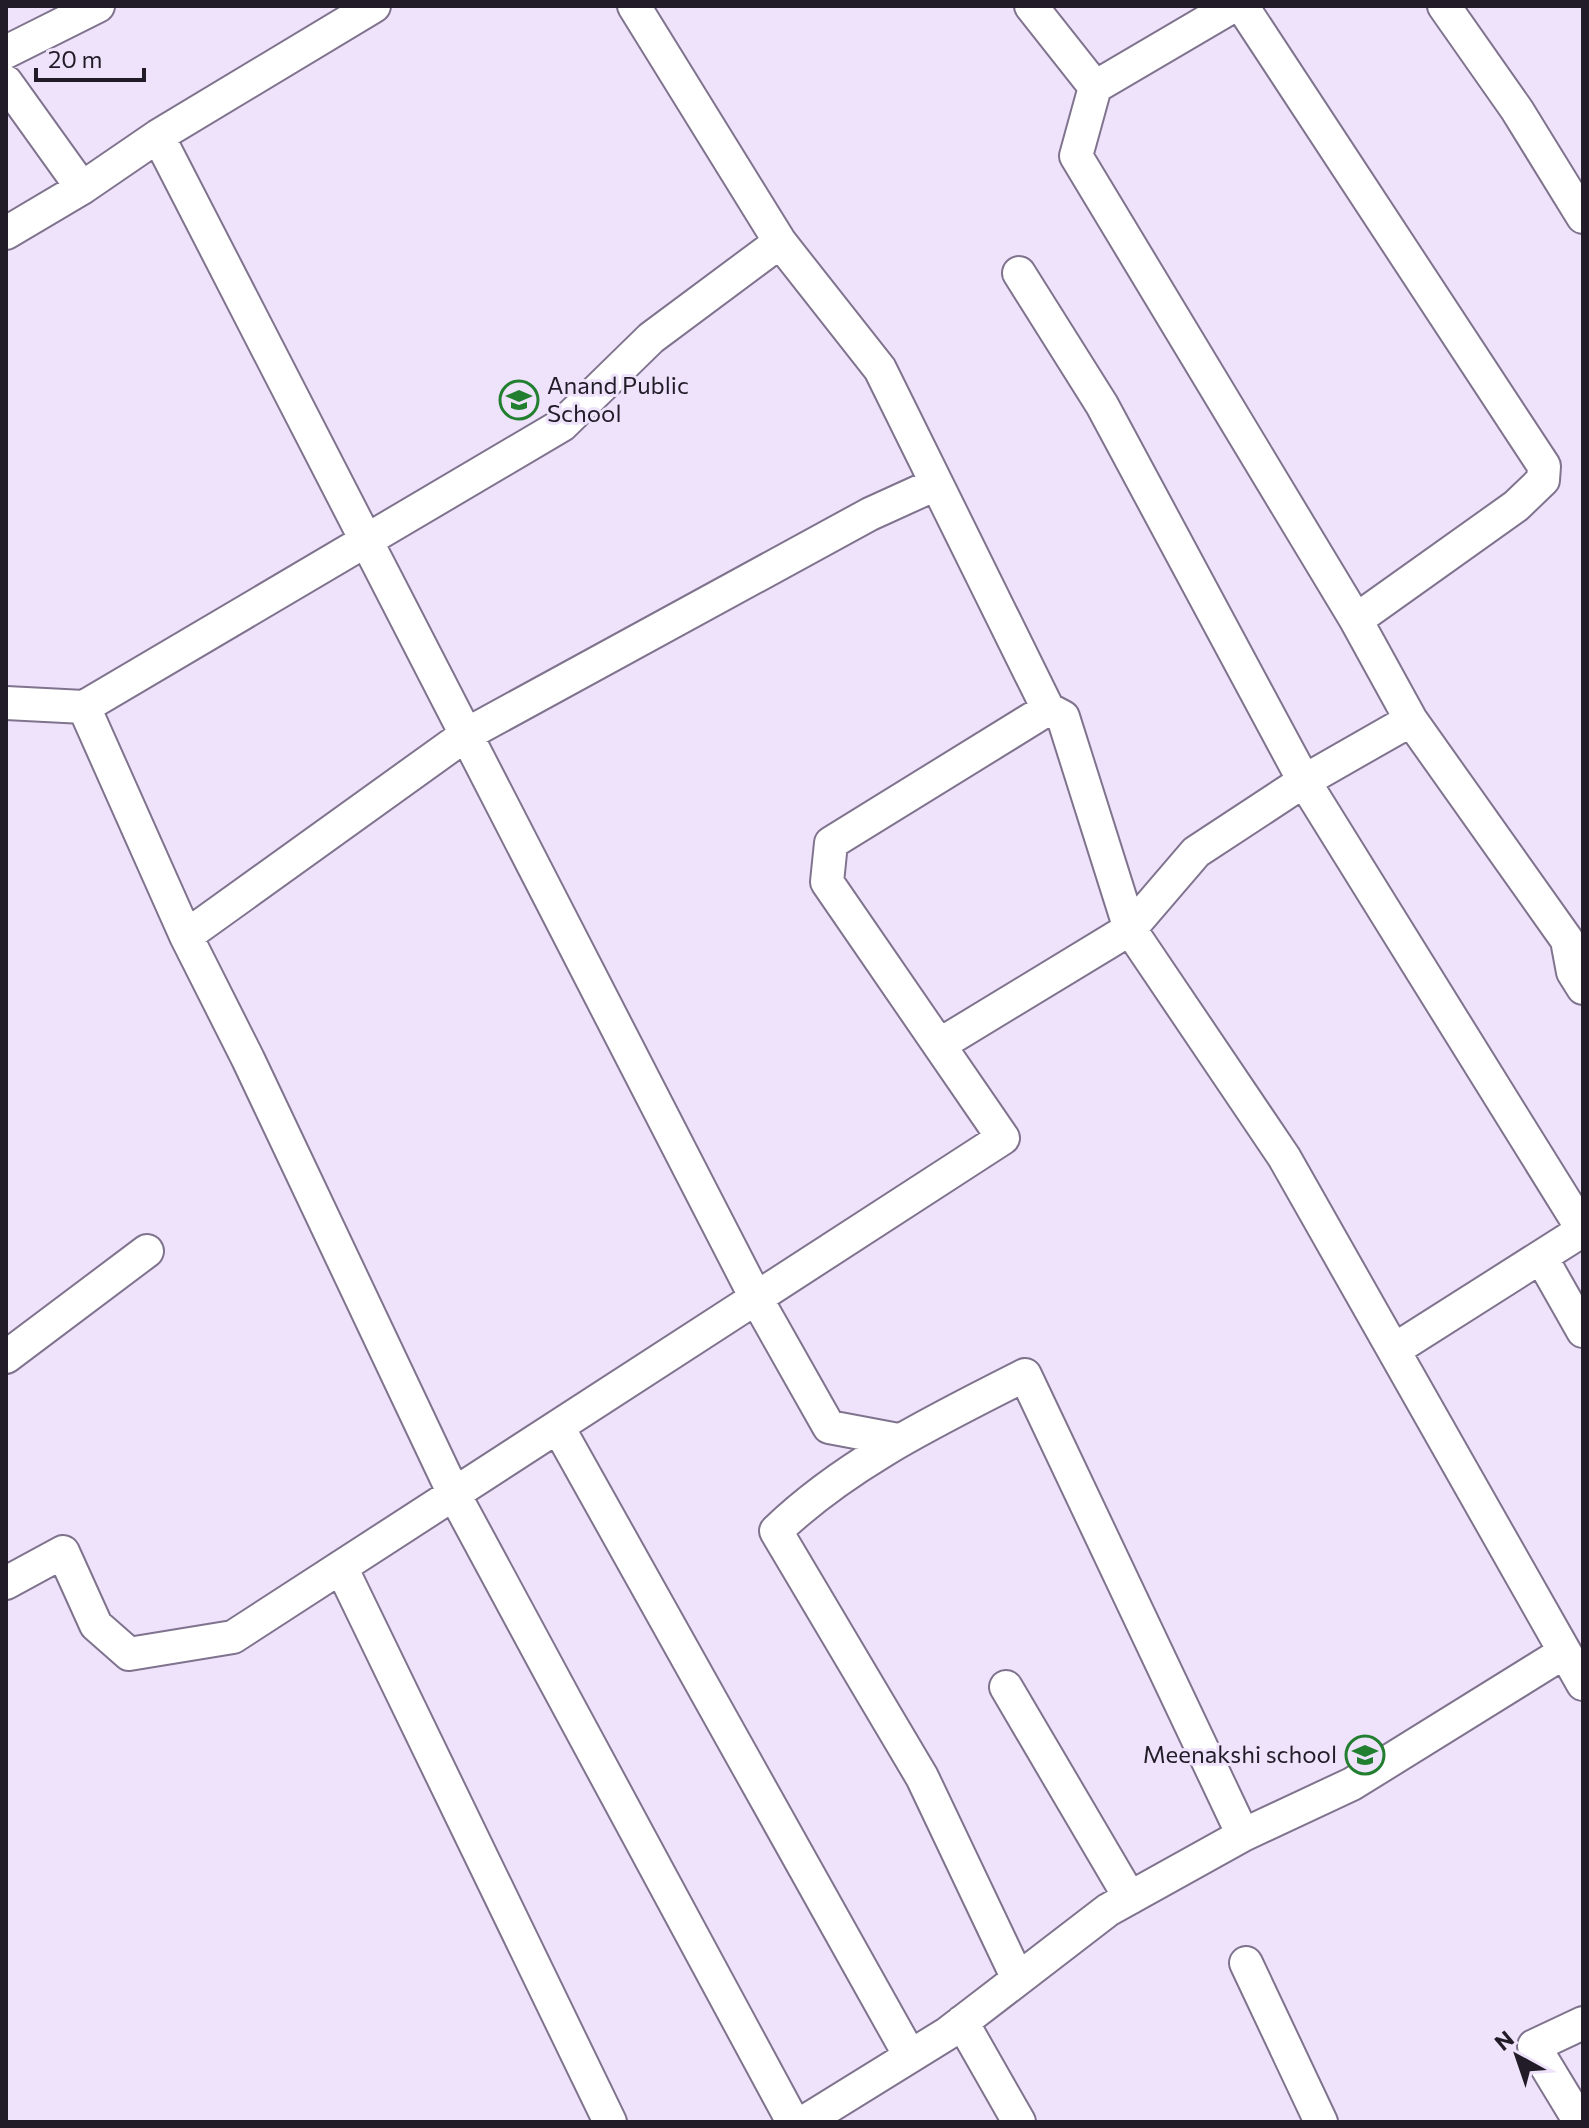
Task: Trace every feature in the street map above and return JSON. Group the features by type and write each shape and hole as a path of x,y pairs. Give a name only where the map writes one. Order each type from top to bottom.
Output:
{"street":[{"path":"6,52 98,6"},
{"path":"6,233 82,188 158,136 374,6"},
{"path":"634,6 780,242 880,369 1048,709 1063,717 1130,929 1284,1157 1583,1684"},
{"path":"1031,6 1095,87"},
{"path":"1233,6 1095,87 1076,156 1356,620 1411,720 1575,935 1573,972 1583,988"},
{"path":"1242,6 1544,466 1543,480 1516,506 1356,620"},
{"path":"1444,6 1517,110 1583,217"},
{"path":"6,82 82,188"},
{"path":"158,136 755,1296 829,1427 898,1440"},
{"path":"6,703 84,707 562,425 651,338 780,242"},
{"path":"1019,273 1102,405 1304,781 1583,1230 1394,1350"},
{"path":"186,936 467,734 870,514 936,484"},
{"path":"84,707 186,936 248,1059 454,1494 793,2122"},
{"path":"6,1583 63,1552 96,1625 129,1654 233,1637 1003,1138 827,882 831,843 1048,709"},
{"path":"939,1045 1130,929 1196,852 1304,781 1411,720"},
{"path":"6,1357 147,1251"},
{"path":"1541,1257 1583,1331"},
{"path":"1018,1979 922,1777 776,1531 808,1500 898,1440 1025,1375 1243,1835"},
{"path":"558,1427 910,2056"},
{"path":"341,1567 610,2122"},
{"path":"804,2122 962,2022 1108,1910 1243,1835 1352,1784 1563,1653"},
{"path":"1006,1687 1130,1898"},
{"path":"1246,1963 1321,2122"},
{"path":"962,2022 1019,2122"},
{"path":"1580,2122 1534,2046 1583,2023"}],"place":[{"name":"Anand Public School","path":"519,400"},
{"name":"Meenakshi school","path":"1365,1755"}]}
